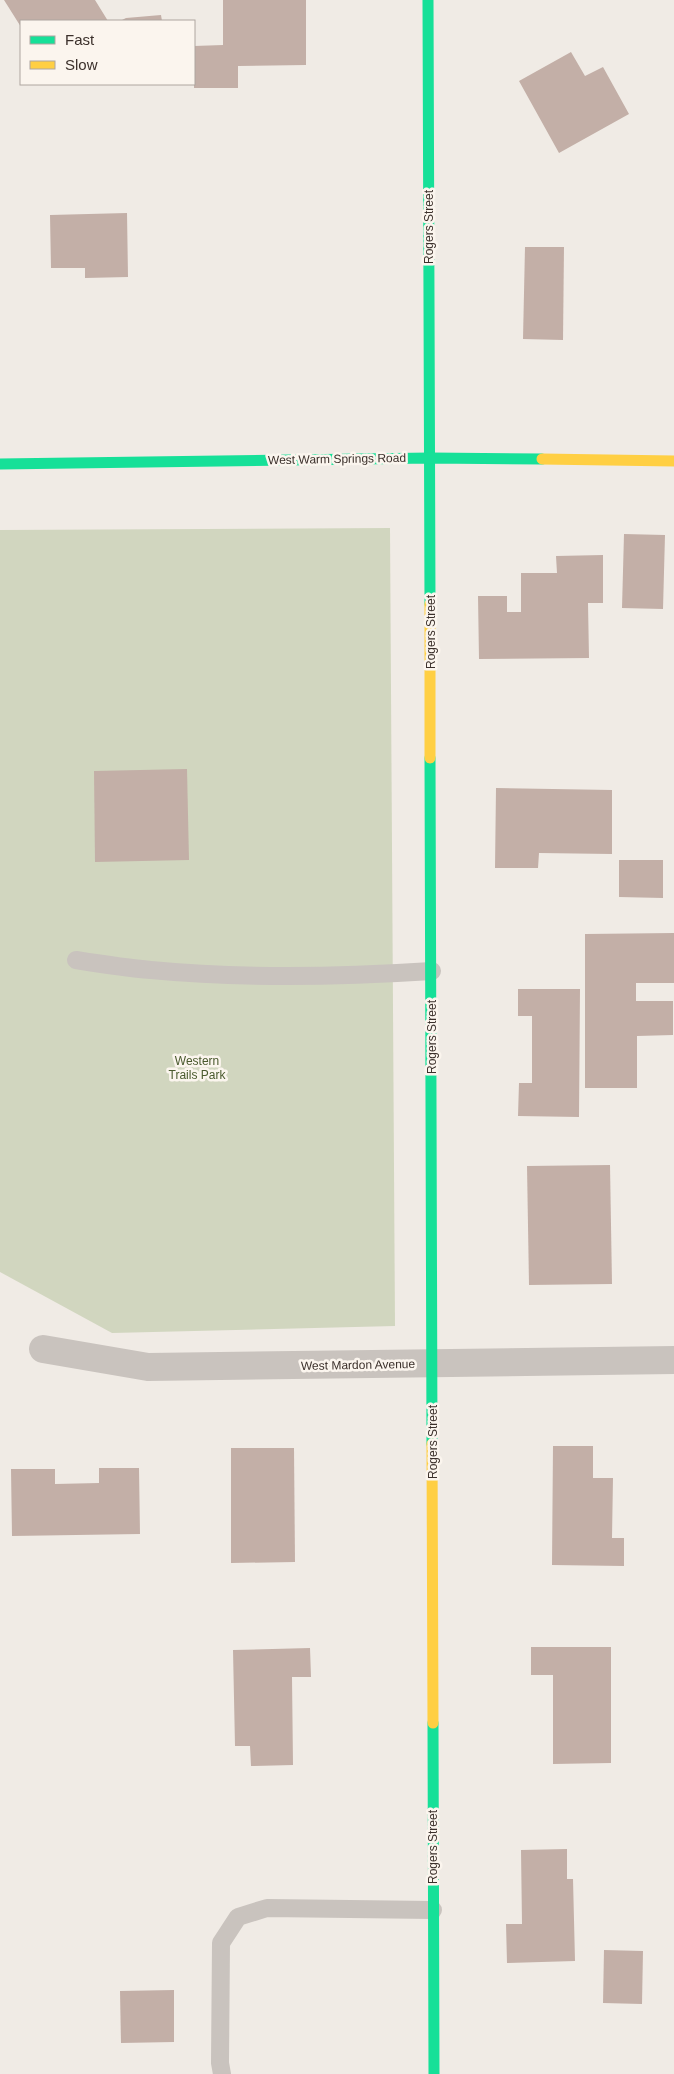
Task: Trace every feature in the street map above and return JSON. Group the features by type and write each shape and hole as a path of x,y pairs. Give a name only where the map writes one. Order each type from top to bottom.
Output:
{"street":[{"name":"Rogers Street","path":"428,0 434,2074"},
{"name":"West Warm Springs Road","path":"0,464 430,458 674,461"},
{"name":"West Mardon Avenue","path":"43,1348 148,1367 674,1360"}],"lane":[{"path":"76,960 151,970 280,976 357,976 432,971"},
{"path":"222,2074 220,2063 221,1943 238,1917 267,1908 433,1910"}],"green space":[{"name":"Western Trails Park","path":"390,528 395,1326 112,1333 0,1272 0,530"}],"building":[{"path":"4,0 95,0 107,20 20,20 20,25"},
{"path":"223,0 306,0 306,65 238,66 238,88 194,88 195,46 223,45"},
{"path":"161,15 162,20 122,20"},
{"path":"571,52 585,76 603,67 629,114 559,153 519,81"},
{"path":"127,213 128,277 85,278 85,268 51,268 50,215"},
{"path":"525,247 564,247 563,340 523,339"},
{"path":"624,534 665,535 663,609 622,608"},
{"path":"603,555 603,603 588,603 589,658 479,659 478,596 507,596 507,612 521,612 521,573 557,573 556,556"},
{"path":"187,769 189,860 95,862 94,771"},
{"path":"496,788 612,790 612,854 539,853 538,868 495,868"},
{"path":"619,860 663,860 663,898 619,897"},
{"path":"674,933 674,983 636,983 636,1001 673,1001 673,1035 637,1036 637,1088 585,1088 585,934"},
{"path":"518,989 580,989 579,1117 518,1116 519,1083 532,1083 532,1016 518,1016"},
{"path":"610,1165 612,1284 529,1285 527,1166"},
{"path":"553,1446 593,1446 593,1478 613,1478 612,1538 624,1538 624,1566 552,1565"},
{"path":"231,1448 294,1448 295,1562 231,1563"},
{"path":"99,1468 139,1468 140,1534 12,1536 11,1469 55,1469 55,1484 99,1483"},
{"path":"531,1647 611,1647 611,1763 553,1764 553,1675 531,1675"},
{"path":"310,1648 311,1677 292,1677 293,1765 251,1766 250,1746 235,1746 233,1650"},
{"path":"567,1849 567,1879 573,1879 575,1961 507,1963 506,1924 522,1924 521,1850"},
{"path":"604,1950 643,1951 642,2004 603,2003"},
{"path":"174,1990 174,2042 121,2043 120,1991"}],"traffic: fast":[{"path":"428,0 430,604"},
{"path":"0,464 430,458 542,459"},
{"path":"430,758 432,1444"},
{"path":"433,1723 434,2074"}],"traffic: slow":[{"path":"542,459 674,461"},
{"path":"430,604 430,758"},
{"path":"432,1444 433,1723"}]}
